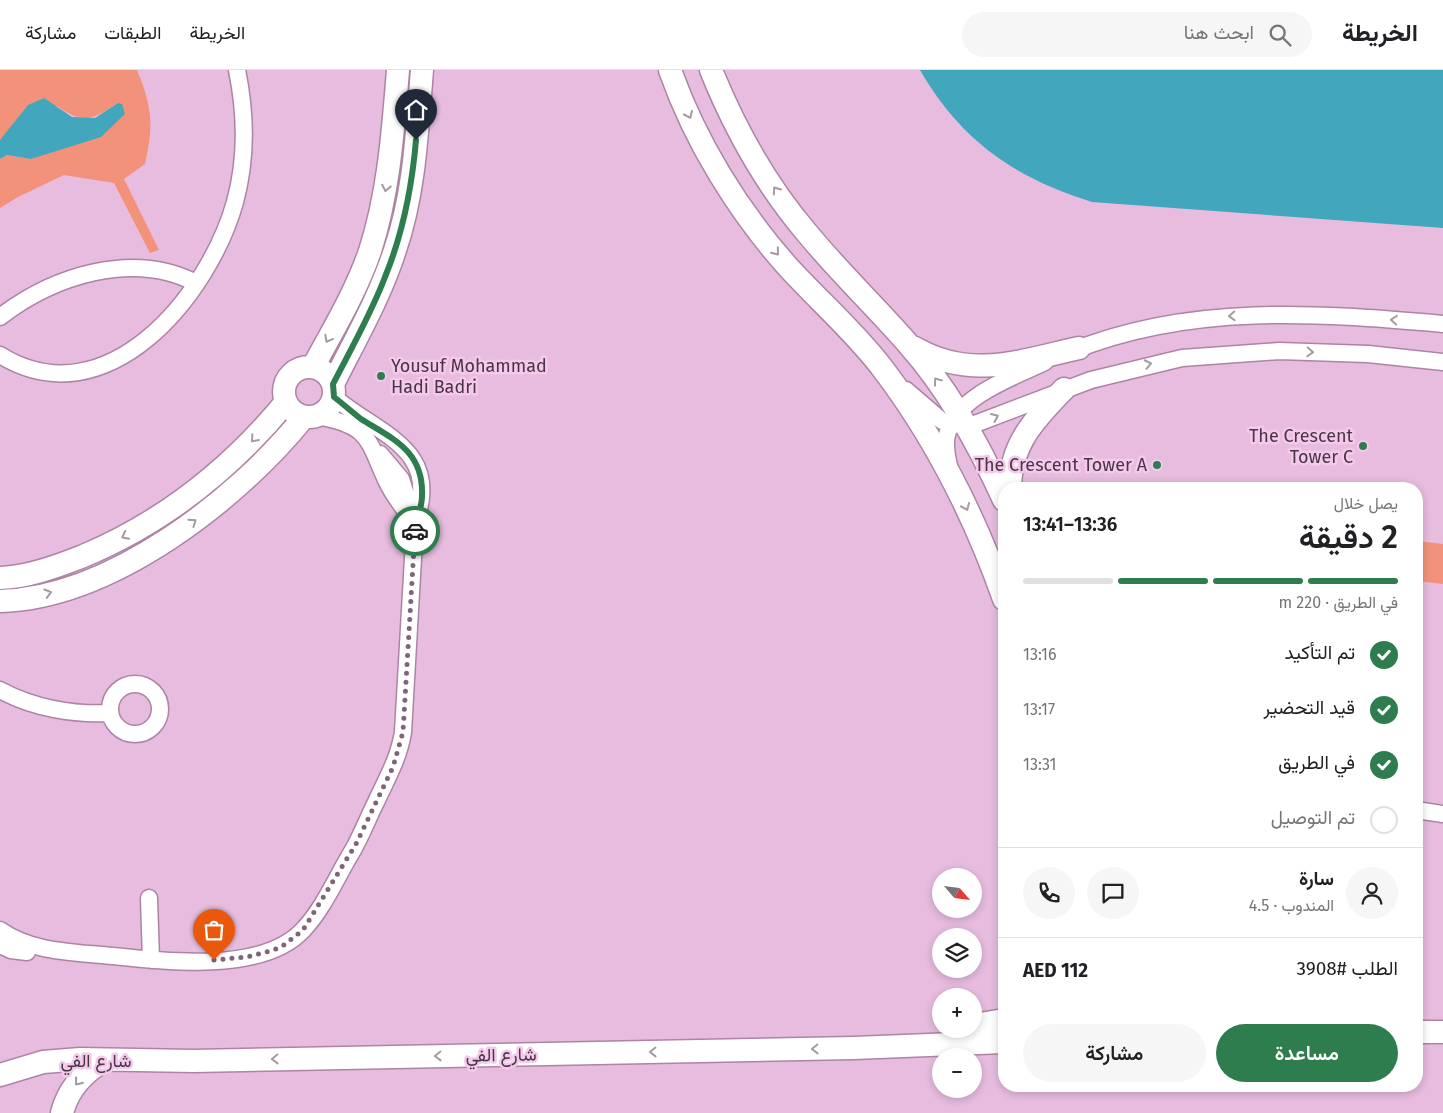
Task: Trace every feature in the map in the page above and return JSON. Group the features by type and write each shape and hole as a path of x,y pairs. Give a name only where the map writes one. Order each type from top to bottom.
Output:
{"street":[{"path":"0,355 22,365 57,373 75,372 101,366 124,355 151,335 176,311 196,283 219,244 228,223 240,179 245,134 244,111 237,70"},
{"path":"313,368 357,283 379,220 391,154 398,70"},
{"path":"0,601 24,600 83,582 118,566 166,540 192,523 241,485 311,416 328,408 333,390 372,307 396,249 410,189 422,70"},
{"path":"670,70 690,118 733,195 787,265 851,332 882,368 935,444 998,582"},
{"path":"711,70 742,136 805,231 910,345 958,421 998,490"},
{"path":"0,317 53,286 89,274 120,268 138,267 162,270 196,283"},
{"path":"910,345 941,360 973,367 1004,365 1079,348 1163,324 1235,316 1326,316 1443,324"},
{"path":"950,474 946,447 958,421 988,390 1079,348"},
{"path":"882,368 935,416 958,421 1147,364 1224,353 1298,351 1368,354 1443,362"},
{"path":"0,930 23,943 54,950 151,960 214,960 247,957 279,948 303,930 356,844 393,767 401,744 415,523 420,509 422,486 418,469 410,455 397,440 355,414 333,390 325,373 313,368 300,369 290,377 284,389 286,402 293,412 339,421 356,429 395,470 406,488 415,523"},
{"path":"1011,482 1012,468 1022,438 1030,425 1064,389"},
{"path":"0,578 16,577 73,560 101,549 154,521 202,487 225,467 247,447 286,402"},
{"path":"374,448 390,488 415,523"},
{"path":"395,470 410,455"},
{"path":"0,690 18,699 57,710 93,714 110,713"},
{"path":"1423,811 1443,814"},
{"path":"149,898 151,960"},
{"path":"0,944 19,952 54,950"},
{"path":"982,1023 998,1021"},
{"path":"854,1048 892,1035 932,1030"},
{"path":"1423,1032 1443,1032"},
{"name":"شارع الفي","path":"0,1075 44,1062 80,1059 204,1061 854,1048 998,1042"},
{"path":"62,1113 73,1087 88,1071 105,1060"}],"shaded area":[{"path":"0,70 137,70 146,94 150,116 150,138 145,164 124,179 159,250 150,253 114,183 64,175 18,197 0,208 0,159 7,155 31,159 73,144 118,103 88,118 74,116 57,106 0,140"},
{"path":"1423,542 1443,544 1443,584 1423,582"}],"water":[{"path":"920,70 1443,70 1443,228 1092,202 1038,181 992,154 953,117"},
{"path":"44,98 72,117 95,118 118,103 122,104 125,114 101,137 31,159 7,155 0,159 0,140 28,105"}],"way so far":[{"path":"214,960 247,957 274,950 284,945 303,930 311,921 356,844 393,767 398,756 403,732 415,531"}],"place":[{"name":"Yousuf Mohammad Hadi Badri","path":"381,376"},
{"name":"The Crescent Tower C","path":"1363,446"},
{"name":"The Crescent Tower A","path":"1157,465"}],"route":[{"path":"415,531 415,523 422,498 420,474 415,463 397,440 362,419 334,397 333,384 372,307 396,249 410,189 416,140"}]}
